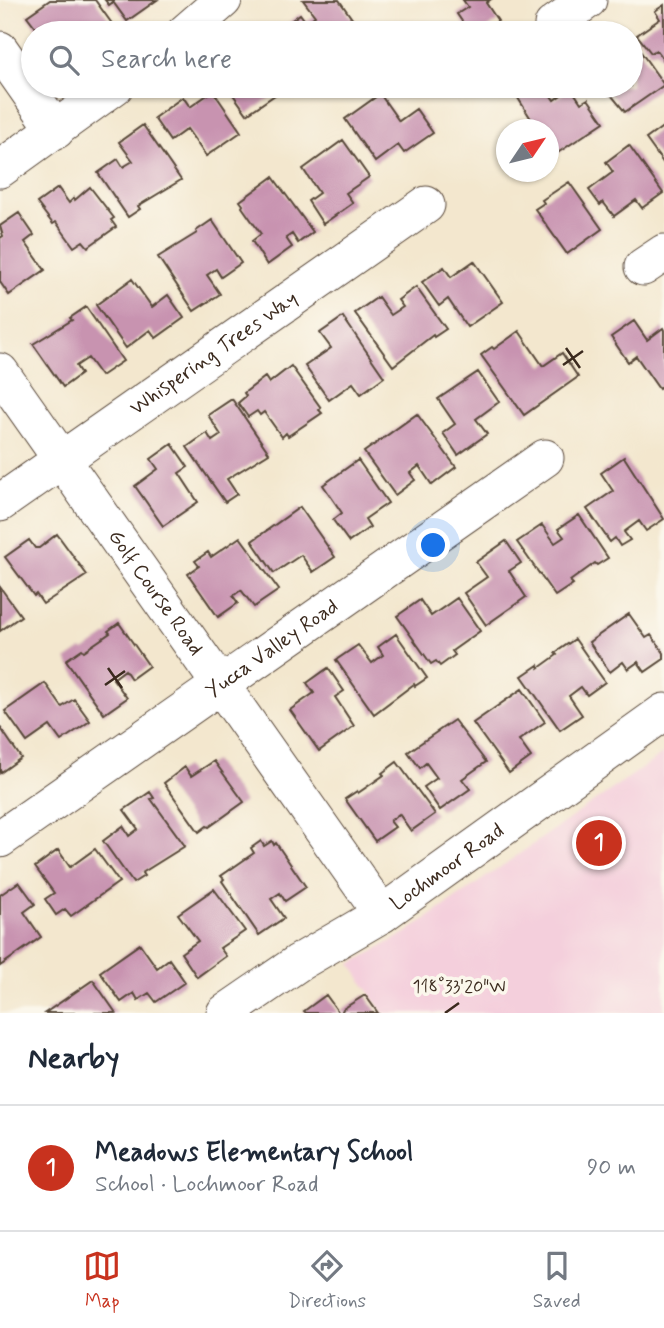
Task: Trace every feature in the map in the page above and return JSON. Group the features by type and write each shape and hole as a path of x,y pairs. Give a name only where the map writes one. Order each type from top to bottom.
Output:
{"street":[{"path":"199,21 223,0"},
{"path":"559,21 588,0"},
{"path":"0,50 21,80"},
{"path":"34,98 56,130"},
{"path":"0,169 99,98"},
{"name":"Whispering Trees Way","path":"0,503 426,205"},
{"name":"Golf Course Road","path":"0,372 382,915"},
{"name":"Yucca Valley Road","path":"0,839 545,458"},
{"name":"Lochmoor Road","path":"225,1013 298,962 382,915 664,712"}],"shaded area":[{"path":"664,753 664,1013 383,1013 351,964 406,933"}],"building":[{"path":"50,0 95,0 110,21 31,21 27,16"},
{"path":"105,0 157,0 127,21 113,2 109,5"},
{"path":"303,0 339,0 354,21 308,21 315,16"},
{"path":"463,0 490,0 486,3 498,21 462,21 457,14 468,7"},
{"path":"664,5 664,61 656,50 651,53 643,43 643,31 660,19 655,11"},
{"path":"300,14 305,21 291,21"},
{"path":"643,55 664,85 625,112 614,98 643,98"},
{"path":"182,98 190,107 203,98 218,98 241,132 206,156 187,129 170,141 154,118"},
{"path":"236,98 270,98 247,114"},
{"path":"374,98 383,98 399,121 416,109 433,133 404,153 398,145 375,162 345,119"},
{"path":"518,98 578,98 581,103 588,99 604,122 559,152 559,119 531,119"},
{"path":"143,125 181,180 138,206 140,209 128,217 98,173 118,159 123,167 133,161 119,142"},
{"path":"664,126 664,164 646,139"},
{"path":"343,140 369,177 346,193 353,203 323,224 308,201 319,193 303,169"},
{"path":"629,145 663,193 642,208 636,200 614,216 603,202 600,205 589,190 613,172 606,162"},
{"path":"273,177 313,232 298,243 292,234 286,238 292,247 267,265 252,241 261,234 240,201"},
{"path":"569,182 602,229 567,254 535,209 544,203 542,200"},
{"path":"90,187 114,218 111,220 116,227 88,247 83,241 74,247 56,222 53,224 37,203 58,188 69,203"},
{"path":"19,213 34,235 25,242 45,270 9,295 0,282 0,238 3,236 0,226"},
{"path":"212,220 241,263 221,277 216,269 207,275 220,294 194,311 158,257 197,233 196,231"},
{"path":"474,261 503,302 467,327 448,299 439,306 422,282 444,267 451,277"},
{"path":"132,279 152,307 168,295 184,318 156,338 150,330 126,348 96,305"},
{"path":"416,287 446,329 434,337 433,335 393,366 355,313 378,297 391,315 403,307 398,300"},
{"path":"86,307 123,361 101,376 88,358 76,366 81,374 63,387 33,344 72,320 70,318"},
{"path":"343,317 384,377 361,394 353,383 329,400 305,366 331,348 320,333"},
{"path":"634,321 647,340 663,328 664,330 664,385 659,389 636,356 628,362 611,337"},
{"path":"519,331 543,366 562,353 578,377 524,415 481,355"},
{"path":"291,366 322,413 288,436 286,433 282,437 264,412 260,415 257,411 248,417 238,403 246,396 244,393 265,377 269,383"},
{"path":"478,372 499,402 476,419 487,434 458,455 443,433 455,424 438,399"},
{"path":"232,399 269,453 227,479 237,494 225,502 187,447 207,433 212,441 221,435 208,415"},
{"path":"417,414 456,467 432,485 419,466 410,473 415,480 395,495 364,452"},
{"path":"172,444 188,467 179,473 198,502 163,526 135,486 158,469 151,459"},
{"path":"624,457 664,519 646,531 639,521 624,532 630,540 620,546 615,538 610,542 587,509 613,491 601,473"},
{"path":"358,460 388,503 365,519 370,527 349,542 333,520 342,513 323,485"},
{"path":"300,507 335,557 313,572 301,555 274,573 252,541"},
{"path":"579,515 608,558 597,565 595,563 570,581 573,584 555,596 517,542 542,525 555,543 564,537 558,529"},
{"path":"57,534 87,575 43,604 5,557 29,540 35,548 39,548"},
{"path":"240,537 279,590 254,607 241,590 233,596 238,603 218,617 188,574 199,566 195,561 208,552 211,557"},
{"path":"506,541 521,563 509,571 526,597 486,625 464,593 487,577 476,562"},
{"path":"0,587 21,616 0,631"},
{"path":"457,598 480,631 452,651 455,655 440,666 436,661 431,664 397,616 420,600 431,616"},
{"path":"629,614 646,638 651,635 664,653 664,659 645,672 638,662 628,669 623,662 610,672 589,642"},
{"path":"119,623 149,666 131,679 125,670 113,679 127,698 104,714 66,660 110,633 108,631"},
{"path":"396,634 427,678 415,686 414,684 374,714 336,660 358,645 372,663 383,655 378,647"},
{"path":"575,639 605,682 587,695 581,687 569,696 582,715 560,730 522,676 538,665 539,668"},
{"path":"328,668 344,691 335,697 354,726 319,751 290,710 314,693 307,683"},
{"path":"45,683 62,707 74,699 90,721 61,741 50,726 27,742 5,711"},
{"path":"522,689 545,722 519,740 531,757 509,773 473,723"},
{"path":"454,720 486,762 462,779 470,789 440,810 424,787 437,778 426,763 420,768 408,752"},
{"path":"0,727 21,758 0,773"},
{"path":"214,761 244,802 199,832 164,783 185,767 191,776"},
{"path":"397,762 435,814 411,831 399,814 390,821 395,827 375,841 345,799 384,775 382,773"},
{"path":"150,792 154,798 151,799 185,846 142,873 144,876 133,883 103,841 123,826 129,836 138,829 124,810"},
{"path":"261,841 264,846 272,841 274,845 276,843 306,887 285,901 280,893 271,899 284,918 259,935 221,876 254,853 251,848"},
{"path":"95,849 119,882 71,916 65,909 56,915 45,899 54,893 35,867 58,850 70,867"},
{"path":"19,882 35,904 24,912 41,937 0,966 0,895"},
{"path":"214,889 245,931 220,948 226,956 197,977 181,953 198,941 178,914"},
{"path":"140,944 157,968 169,959 185,982 156,1002 149,993 138,1000 134,993 121,1002 100,972"},
{"path":"93,980 116,1013 45,1013"},
{"path":"326,995 339,1013 304,1011"},
{"path":"365,995 378,1013 341,1013 343,1009"}],"place":[{"name":"Meadows Elementary School","path":"599,843"}]}
